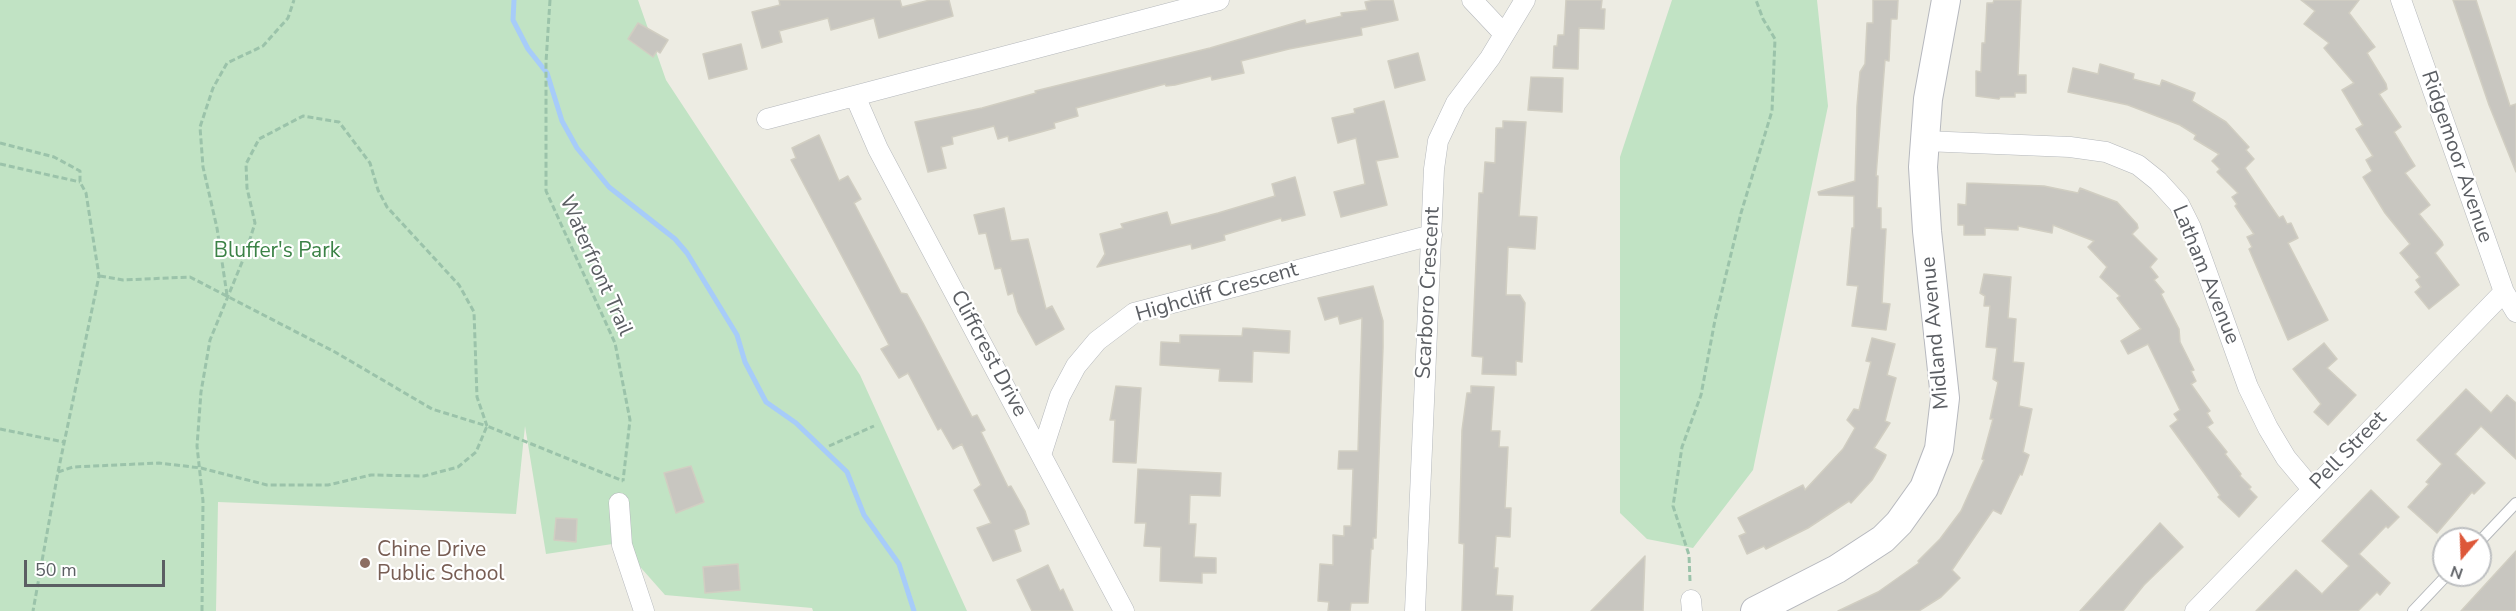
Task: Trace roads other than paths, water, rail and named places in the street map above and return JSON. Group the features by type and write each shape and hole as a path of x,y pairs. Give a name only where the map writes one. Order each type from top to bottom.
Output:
{"street":[{"path":"767,119 1219,0"},
{"path":"1472,0 1504,34"},
{"name":"Scarboro Crescent","path":"1415,611 1434,169 1438,141 1456,103 1525,0"},
{"name":"Midland Avenue","path":"1755,611 1837,569 1883,539 1911,507 1933,468 1941,438 1945,398 1924,202 1924,141 1928,99 1946,0"},
{"name":"Ridgemoor Avenue","path":"2401,0 2504,292 2516,312"},
{"name":"Cliffcrest Drive","path":"855,96 878,149 1124,611"},
{"name":"Latham Avenue","path":"1924,141 2070,147 2106,152 2138,165 2158,181 2179,204 2190,228 2248,387 2268,428 2286,458 2312,489"},
{"name":"Highcliff Crescent","path":"1041,454 1060,396 1076,366 1097,341 1134,313 1432,235"},
{"name":"Pell Street","path":"2195,611 2504,292"},
{"path":"619,503 622,545 644,611"}],"lane":[{"path":"2492,528 2516,503"},
{"path":"2413,611 2436,587"}],"waterway":[{"path":"514,0 513,20 528,49 547,73 562,121 577,148 609,187 675,239 687,253 737,335 745,362 766,402 796,423 847,472 864,515 899,564 914,611"}],"place":[{"name":"Chine Drive Public School","path":"365,563"}],"park label":[{"name":"Bluffer's Park","path":"277,252"}]}
